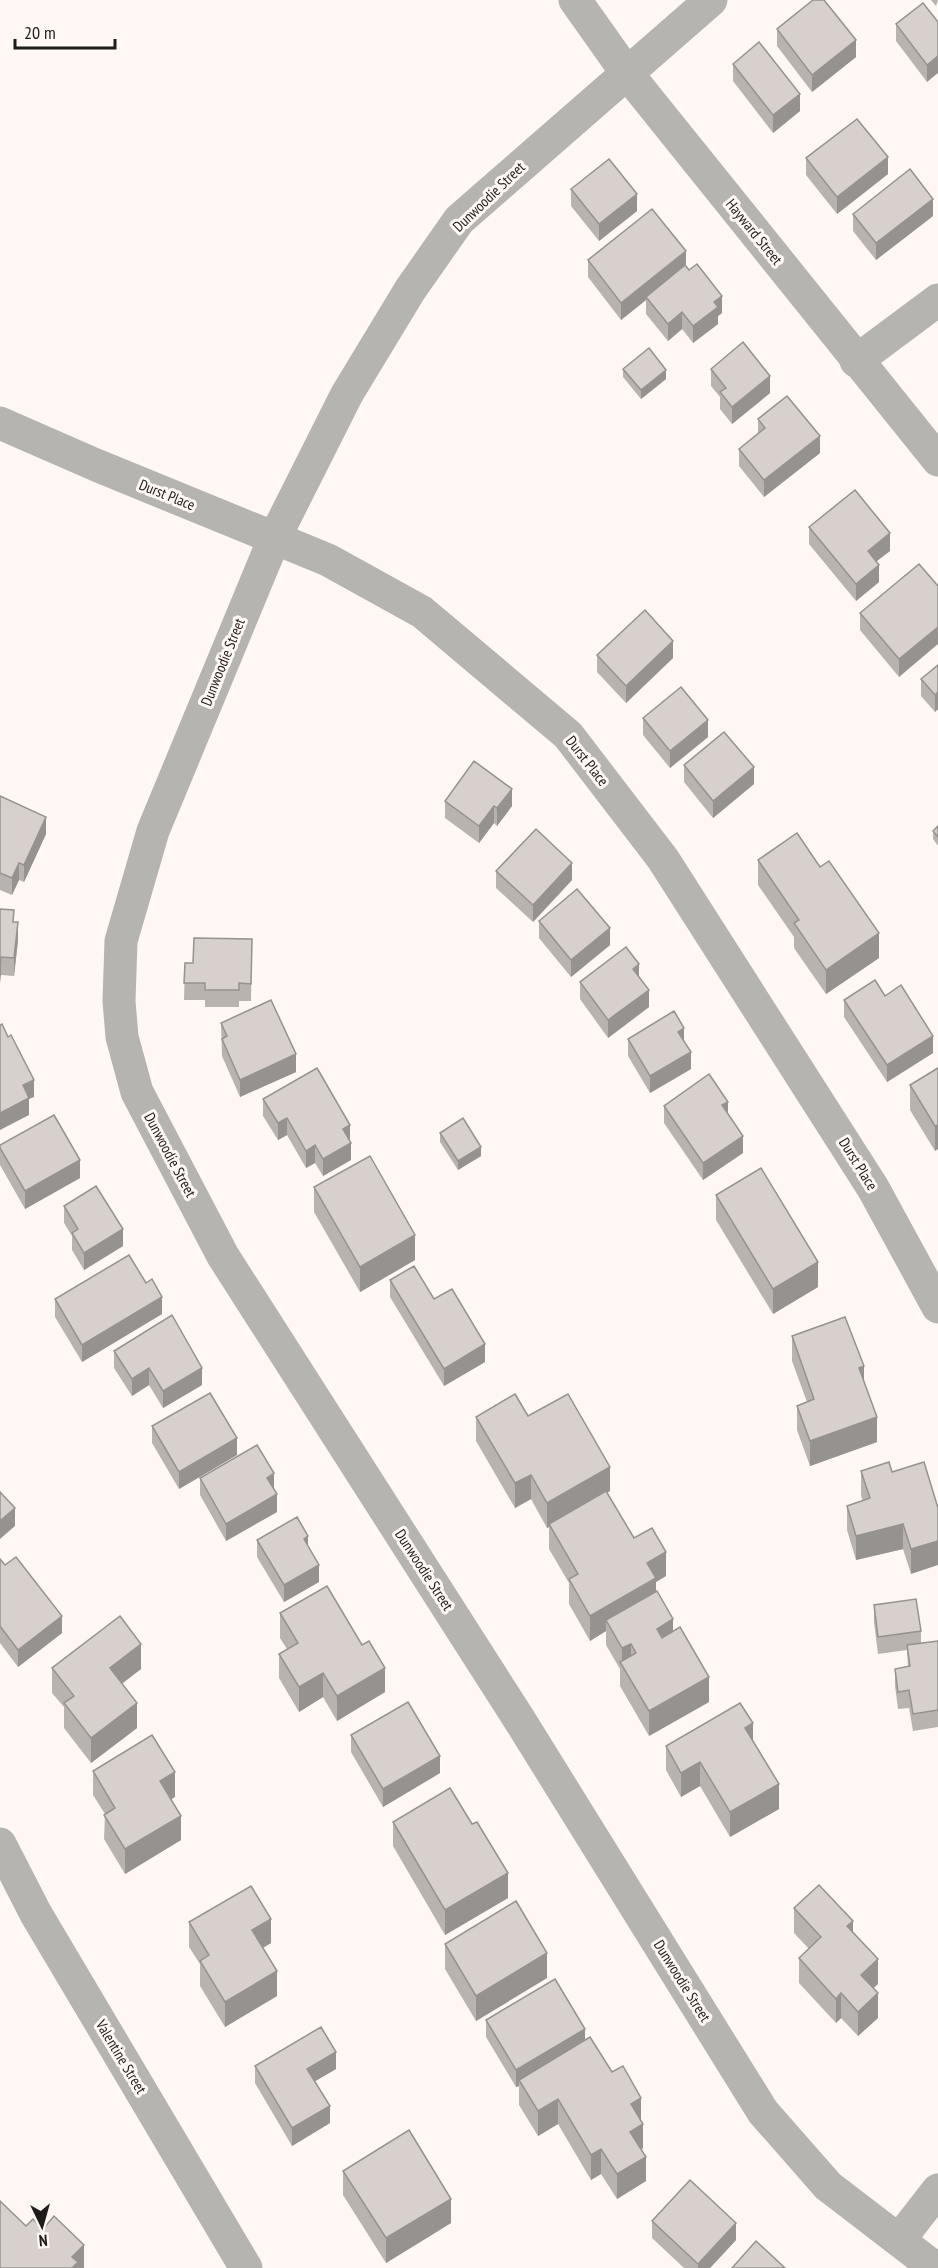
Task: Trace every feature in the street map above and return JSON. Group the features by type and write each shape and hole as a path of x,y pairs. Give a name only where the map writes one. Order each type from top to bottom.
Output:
{"street":[{"name":"Hayward Street","path":"575,0 626,72 856,361 938,460"},
{"name":"Dunwoodie Street","path":"711,0 459,220 410,290 347,394 274,538 153,831 121,941 118,1001 122,1036 137,1092 223,1256 519,1719 763,2112 828,2186 935,2268"},
{"path":"856,361 938,300"},
{"name":"Durst Place","path":"0,423 328,560 422,612 568,735 663,859 873,1188 938,1307"},
{"name":"Valentine Street","path":"0,1844 36,1914 246,2268"},
{"path":"899,2241 938,2190"}],"building":[{"path":"813,0 824,0 856,40 812,75 777,29"},
{"path":"923,3 938,22 938,56 927,65 896,24"},
{"path":"759,42 800,94 773,115 733,64"},
{"path":"857,119 888,157 837,197 806,158"},
{"path":"609,159 637,194 599,224 571,189"},
{"path":"910,169 933,199 876,243 853,214"},
{"path":"652,209 686,251 621,303 588,260"},
{"path":"697,264 722,296 714,302 718,307 693,326 682,312 668,324 646,297 685,265 689,270"},
{"path":"743,342 770,376 732,407 720,392 726,388 711,369"},
{"path":"649,348 666,370 641,390 623,369"},
{"path":"787,396 820,436 764,480 739,449 765,428 758,419"},
{"path":"855,490 890,533 868,551 879,565 856,584 809,527"},
{"path":"919,564 938,586 938,627 899,659 860,613"},
{"path":"645,610 673,641 626,686 597,655"},
{"path":"938,665 938,692 935,695 921,679"},
{"path":"681,687 708,720 670,751 643,718"},
{"path":"724,732 754,767 713,801 684,765"},
{"path":"474,761 512,789 497,808 494,806 479,826 445,801"},
{"path":"0,796 46,817 24,865 19,863 12,878 0,873"},
{"path":"938,826 938,837 933,831"},
{"path":"536,829 572,863 533,905 496,871"},
{"path":"797,833 820,867 829,861 879,933 826,970 794,923 799,920 758,860"},
{"path":"577,889 610,928 571,960 539,921"},
{"path":"0,909 14,910 13,922 18,922 14,958 1,957 0,966"},
{"path":"194,938 252,939 251,984 239,983 239,990 205,990 205,983 184,983 185,963 193,963"},
{"path":"626,947 639,964 633,969 649,990 608,1020 580,982"},
{"path":"875,980 885,996 901,985 933,1036 887,1065 844,1000"},
{"path":"271,1000 296,1054 240,1080 222,1039 227,1036 221,1023"},
{"path":"674,1011 684,1028 678,1032 691,1052 650,1076 628,1039"},
{"path":"2,1024 8,1037 11,1035 34,1080 23,1085 29,1098 0,1113 0,1025"},
{"path":"317,1068 350,1125 343,1129 351,1143 323,1159 315,1145 306,1151 287,1118 278,1123 263,1099"},
{"path":"938,1068 938,1125 935,1126 910,1085"},
{"path":"709,1074 728,1102 722,1105 743,1136 703,1163 664,1106"},
{"path":"54,1115 80,1160 25,1191 0,1145"},
{"path":"463,1118 481,1147 458,1161 440,1133"},
{"path":"370,1156 415,1235 360,1267 314,1187"},
{"path":"761,1168 818,1262 773,1289 716,1195"},
{"path":"96,1186 123,1229 84,1253 72,1233 78,1229 64,1206"},
{"path":"129,1255 146,1283 152,1279 162,1297 82,1345 55,1299"},
{"path":"414,1266 434,1299 452,1289 485,1344 444,1369 390,1280"},
{"path":"172,1315 202,1368 163,1391 149,1368 132,1379 114,1351"},
{"path":"845,1317 864,1366 859,1368 877,1417 810,1441 797,1406 814,1399 792,1336"},
{"path":"210,1393 237,1438 179,1472 152,1426"},
{"path":"515,1394 528,1416 568,1394 610,1467 547,1503 531,1475 515,1483 476,1417"},
{"path":"257,1445 274,1473 267,1478 277,1494 226,1524 200,1478"},
{"path":"889,1462 892,1472 924,1462 938,1508 938,1541 911,1549 903,1524 856,1536 847,1506 870,1498 861,1471"},
{"path":"606,1491 634,1538 652,1528 666,1552 647,1563 656,1578 590,1616 569,1579 578,1574 549,1524"},
{"path":"0,1492 15,1508 0,1521"},
{"path":"297,1517 308,1536 304,1539 319,1565 284,1585 257,1540"},
{"path":"16,1557 62,1616 18,1650 0,1626 0,1559 5,1565"},
{"path":"327,1586 362,1645 369,1641 385,1668 337,1696 323,1673 299,1687 279,1654 298,1643 280,1613"},
{"path":"657,1591 673,1619 657,1629 662,1638 680,1627 709,1677 649,1711 620,1662 636,1653 631,1644 622,1648 606,1620"},
{"path":"916,1599 921,1631 878,1637 874,1605"},
{"path":"120,1616 141,1644 110,1668 137,1703 91,1738 64,1703 74,1696 52,1668"},
{"path":"938,1641 938,1710 913,1714 909,1690 898,1692 895,1669 910,1666 907,1645"},
{"path":"408,1702 440,1756 383,1789 351,1735"},
{"path":"740,1703 753,1723 745,1728 779,1784 730,1812 700,1762 681,1773 666,1746"},
{"path":"152,1735 175,1772 160,1781 181,1816 125,1849 104,1815 115,1808 93,1771"},
{"path":"450,1788 472,1824 477,1822 508,1873 445,1910 393,1822"},
{"path":"819,1885 853,1921 847,1926 878,1959 861,1975 878,1993 858,2012 841,1993 836,1999 799,1958 821,1937 794,1908"},
{"path":"251,1886 271,1919 252,1930 277,1971 225,2002 200,1961 209,1955 189,1922"},
{"path":"516,1901 547,1953 476,1996 445,1944"},
{"path":"555,1979 585,2029 516,2070 486,2020"},
{"path":"321,2027 336,2052 307,2069 330,2106 292,2128 255,2066"},
{"path":"590,2037 612,2072 623,2066 641,2098 631,2104 643,2124 630,2132 646,2157 617,2174 601,2149 591,2155 558,2099 538,2111 519,2080"},
{"path":"409,2130 451,2199 386,2238 343,2171"},
{"path":"690,2180 736,2223 698,2264 652,2221"},
{"path":"0,2201 26,2226 33,2219 43,2229 54,2216 84,2245 72,2257 78,2262 72,2268 0,2268"},
{"path":"756,2241 785,2268 732,2268"}]}
